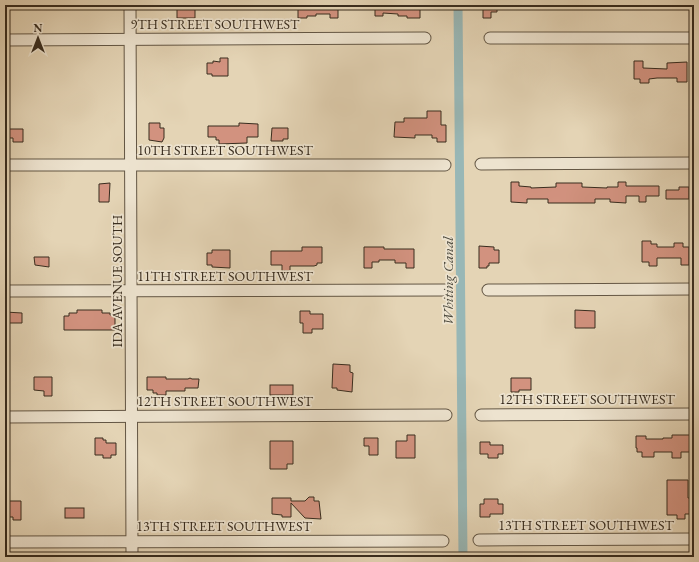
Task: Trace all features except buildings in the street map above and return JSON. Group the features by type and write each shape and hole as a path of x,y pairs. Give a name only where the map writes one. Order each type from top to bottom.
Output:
{"street":[{"name":"IDA AVENUE SOUTH","path":"130,5 132,557"},
{"name":"9TH STREET SOUTHWEST","path":"5,40 425,38"},
{"path":"490,38 694,38"},
{"path":"481,164 694,163"},
{"name":"10TH STREET SOUTHWEST","path":"5,165 445,165"},
{"path":"488,290 694,289"},
{"name":"11TH STREET SOUTHWEST","path":"5,291 446,290"},
{"name":"12TH STREET SOUTHWEST","path":"481,415 694,414"},
{"name":"12TH STREET SOUTHWEST","path":"5,416 446,415"},
{"name":"13TH STREET SOUTHWEST","path":"479,540 694,539"},
{"name":"13TH STREET SOUTHWEST","path":"5,542 444,541"}],"waterway":[{"name":"Whiting Canal","path":"458,5 463,557"}]}
